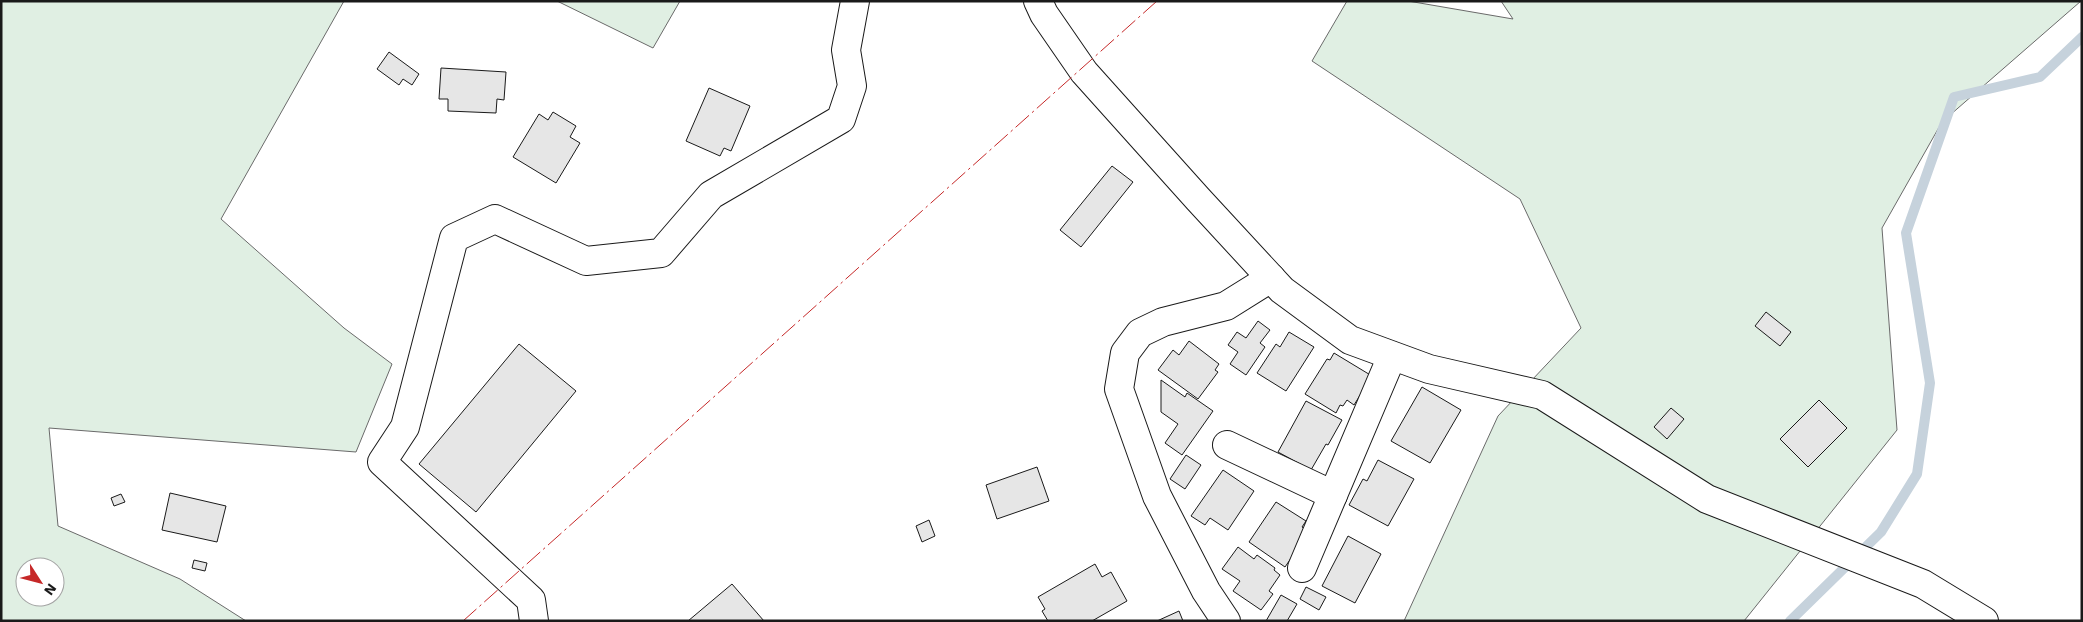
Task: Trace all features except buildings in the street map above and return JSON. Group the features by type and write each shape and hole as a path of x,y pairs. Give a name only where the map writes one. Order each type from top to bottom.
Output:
{"street":[{"path":"534,621 531,600 382,462 405,427 454,238 495,219 586,260 661,254 711,195 840,119 852,86 846,50 855,1"},
{"path":"1038,1 1044,14 1084,72 1282,290 1350,340 1429,370 1542,395 1706,499 1923,584 1984,621"},
{"path":"1226,621 1206,591 1157,496 1119,389 1124,352 1140,333 1164,322 1226,306 1271,278"},
{"path":"1302,568 1392,356"},
{"path":"1227,445 1332,495"}],"green space":[{"path":"1,1 344,1 221,219 344,328 392,364 356,452 49,428 58,526 180,579 246,621 1,621"},
{"path":"557,1 680,1 653,48"},
{"path":"1347,1 1408,1 1513,19 1501,1 2081,1 1942,122 1882,228 1897,430 1744,621 1404,621 1498,416 1581,328 1520,199 1312,61"}],"waterway":[{"path":"1790,621 1881,532 1917,474 1930,383 1906,233 1954,97 2040,77 2082,37"}],"power":[{"path":"463,621 1157,1"}]}
